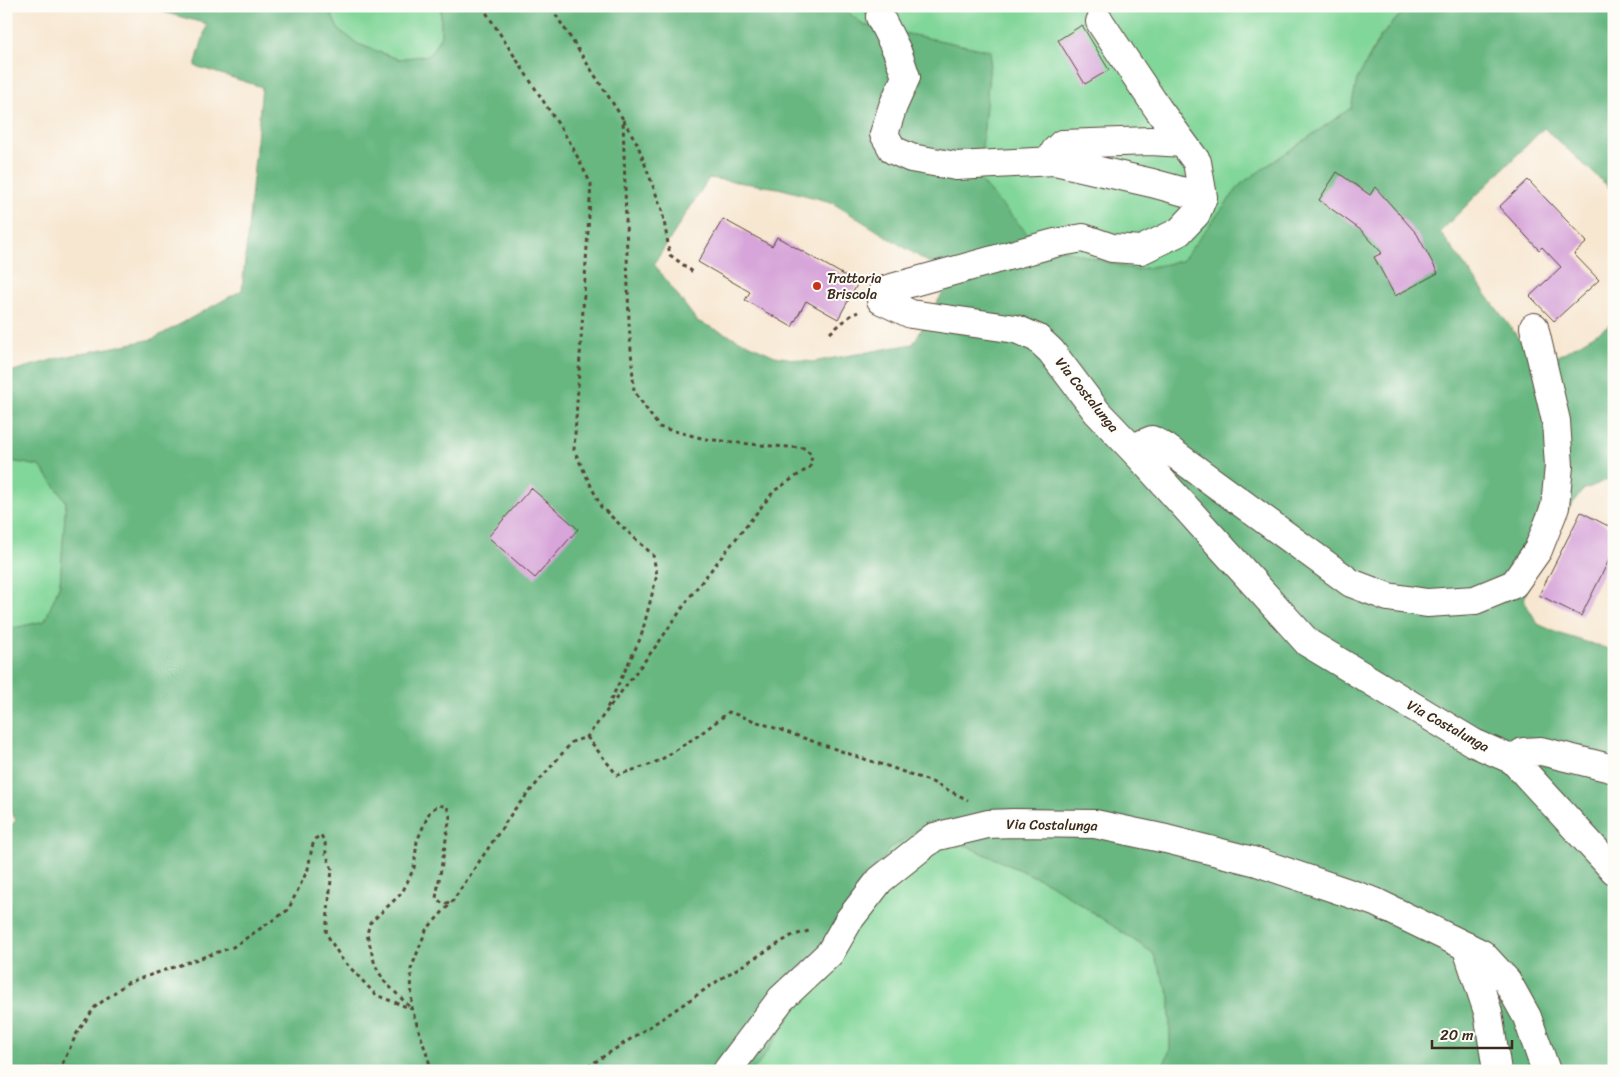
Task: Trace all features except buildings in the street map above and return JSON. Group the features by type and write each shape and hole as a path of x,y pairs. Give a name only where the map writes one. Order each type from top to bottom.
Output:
{"street":[{"path":"880,17 897,52 906,77 893,106 884,134 894,150 911,158 956,166 1055,161 1204,197"},
{"path":"881,300 883,291 888,289 1055,243 1083,238 1112,248 1141,250 1179,232 1196,214 1204,197 1197,162 1100,22"},
{"path":"1055,161 1055,151 1062,144 1150,141 1183,143"},
{"name":"Via Costalunga","path":"881,300 911,314 1016,329 1037,338 1052,351 1097,412 1142,459 1308,643 1474,742 1513,760 1614,870"},
{"path":"1142,459 1142,444 1146,441 1152,440 1165,447 1351,583 1388,597 1427,603 1475,600 1514,584 1538,550 1555,507 1559,466 1556,422 1534,327"},
{"path":"1513,760 1523,752 1541,751 1614,769"},
{"name":"Via Costalunga","path":"727,1071 782,999 830,953 849,920 880,880 934,837 988,824 1095,824 1166,839 1257,862 1375,902 1482,954 1507,981 1527,1017 1546,1071"},
{"path":"1466,946 1488,1012 1497,1071"}],"path":[{"path":"482,6 571,144 591,184 574,450 601,507 653,555 657,575 641,637 604,715"},
{"path":"550,6 637,143 662,210 670,255 692,272"},
{"path":"432,1071 412,1008 411,969 426,930 452,902 514,810 572,742 587,737 659,642 692,594 774,491 810,467 812,455 805,448 705,439 659,427 634,391 629,323 622,119"},
{"path":"830,333 850,316 867,309 881,300"},
{"path":"587,737 617,775 662,759 699,735 729,712 932,782 973,803"},
{"path":"412,1008 384,981 375,965 367,934 370,923 402,893 414,868 417,841 430,811 439,805 447,807 450,816 436,898 443,904 452,902"},
{"path":"59,1071 77,1033 95,1008 127,983 234,948 288,910 308,869 315,839 321,835 332,869 326,933 341,958 376,996 412,1008"},
{"path":"581,1071 722,978 791,936 849,920"}],"green space":[{"path":"165,6 328,6 338,29 358,44 398,59 430,55 441,35 441,6 840,6 864,25 991,51 979,180 1035,242 1135,270 1182,261 1241,184 1351,108 1357,80 1380,38 1408,6 1614,6 1614,189 1612,190 1544,128 1440,232 1540,367 1614,323 1614,477 1583,490 1550,534 1531,574 1524,601 1538,624 1560,634 1609,649 1614,648 1614,1071 1161,1071 1170,1050 1170,996 1153,953 1049,883 924,827 889,849 818,974 758,1065 752,1071 6,1071 6,830 16,820 6,806 6,628 45,621 60,584 66,501 40,466 6,460 6,373 59,358 153,339 242,290 262,87 195,66 207,24 163,12","holes":["709,178 778,188 831,202 952,277 913,344 812,362 775,356 697,321 654,264"]},
{"path":"328,6 441,6 441,35 430,55 398,59 358,44 338,29"},
{"path":"840,6 1408,6 1379,38 1357,80 1351,108 1241,184 1182,261 1135,270 1035,242 979,180 991,51 864,25"},
{"path":"6,460 40,466 66,501 60,584 45,621 13,628 6,628"},
{"path":"924,827 1049,883 1153,953 1170,996 1170,1050 1161,1071 752,1071 818,974 889,849"}],"place":[{"name":"Trattoria Briscola","path":"817,286"}]}
